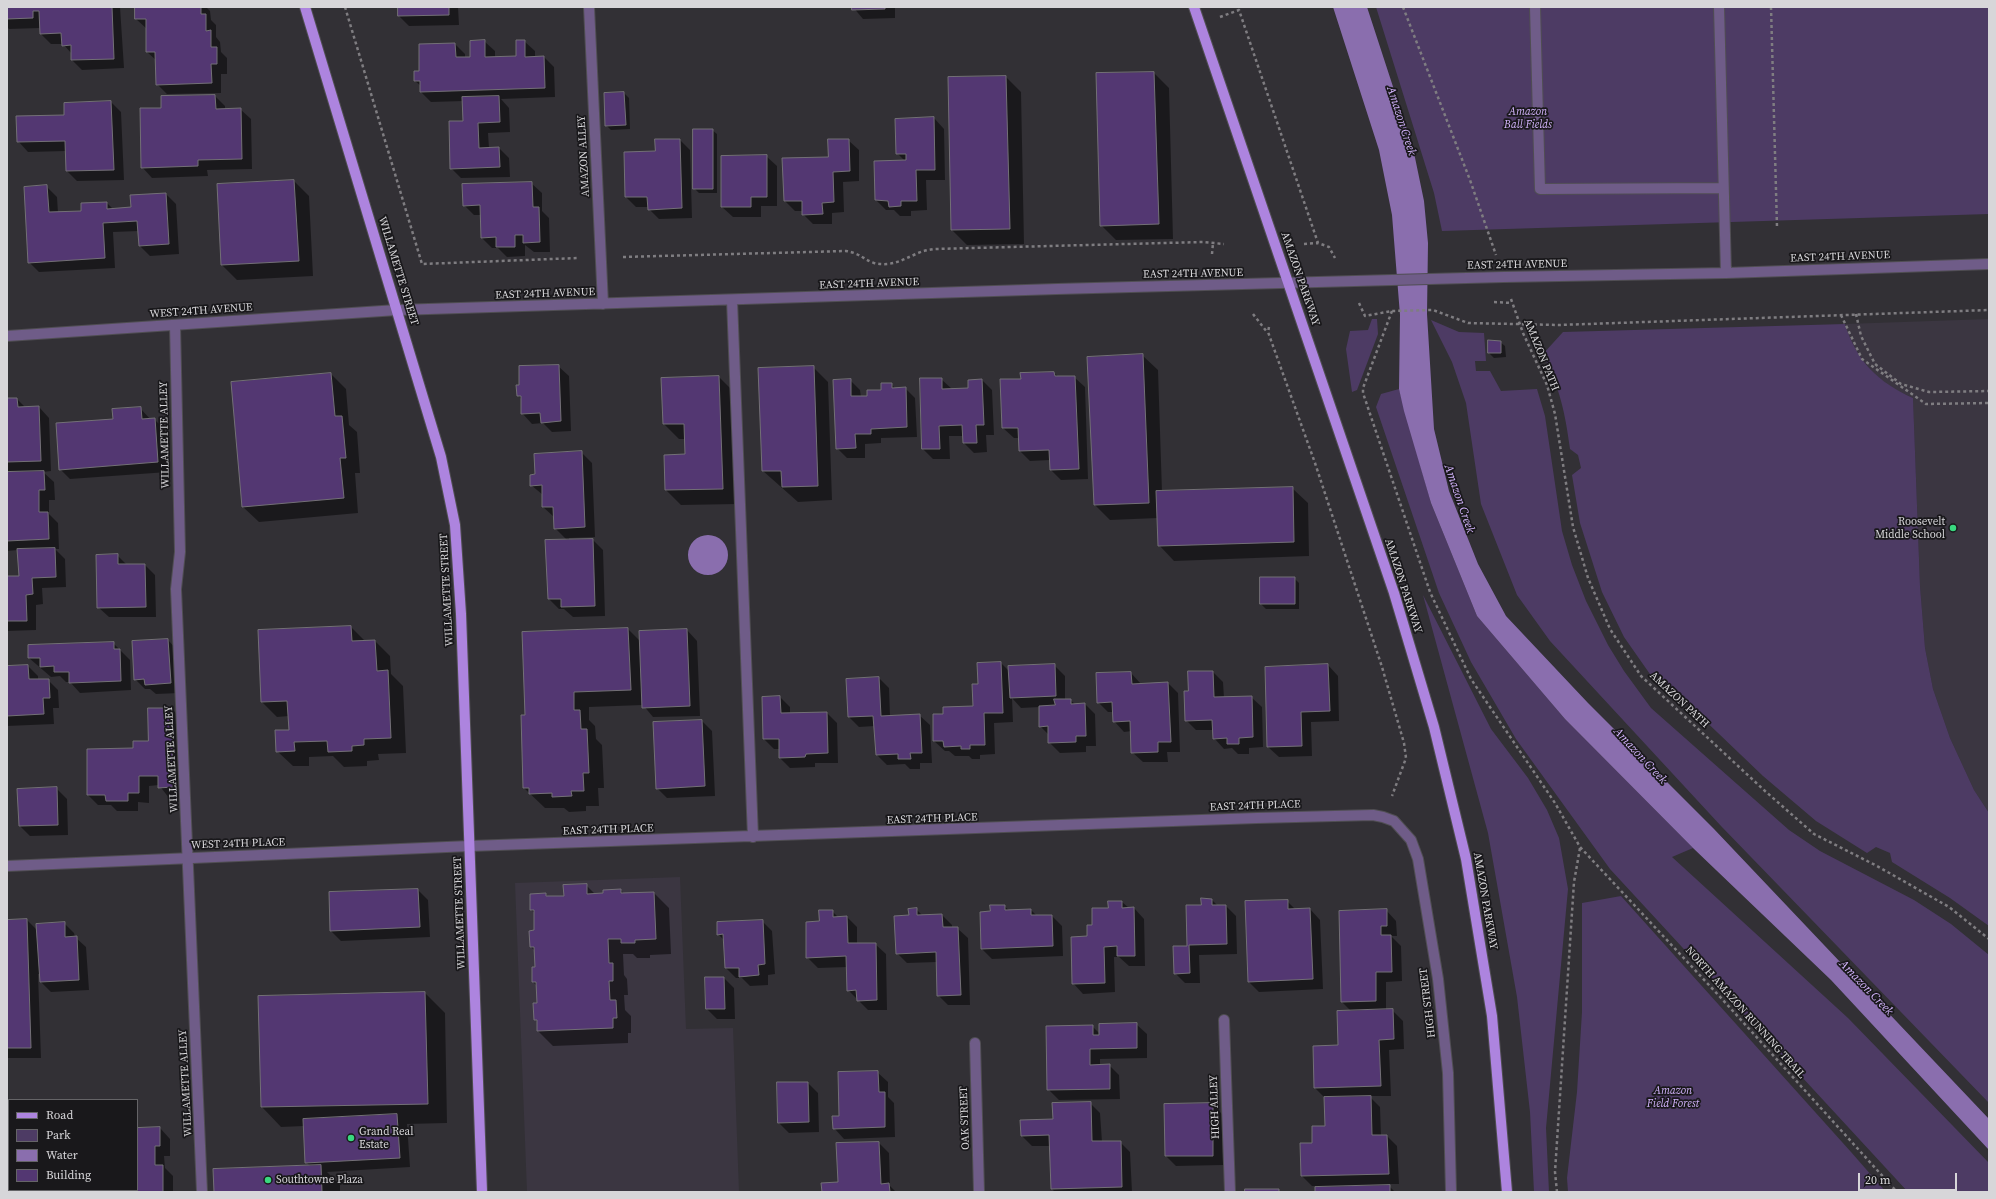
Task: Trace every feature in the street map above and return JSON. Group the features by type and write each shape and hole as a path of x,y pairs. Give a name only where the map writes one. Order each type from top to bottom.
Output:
{"main road":[{"name":"WILLAMETTE STREET","path":"305,7 441,457 455,525 461,614 482,1192"},
{"name":"AMAZON PARKWAY","path":"1194,7 1394,593 1434,727 1466,859 1492,1016 1507,1192"}],"street":[{"name":"AMAZON ALLEY","path":"589,7 603,304"},
{"path":"1535,7 1540,189 1723,188"},
{"path":"1719,7 1726,273"},
{"name":"EAST 24TH AVENUE","path":"397,310 1394,280 1726,273 1989,264"},
{"path":"732,300 752,838"},
{"name":"WEST 24TH AVENUE","path":"7,336 397,310"},
{"name":"WILLAMETTE ALLEY","path":"175,325 180,552 176,589 189,858 202,1192"},
{"name":"EAST 24TH PLACE","path":"470,846 752,838 1362,814 1383,816 1394,821"},
{"name":"HIGH STREET","path":"1394,821 1405,831 1416,850 1438,979 1448,1073 1451,1192"},
{"name":"WEST 24TH PLACE","path":"7,866 470,846"},
{"name":"HIGH ALLEY","path":"1224,1020 1230,1192"},
{"name":"OAK STREET","path":"975,1043 979,1192"}],"path":[{"path":"345,7 422,264 601,257 846,251 857,253 873,263 885,265 897,263 917,253 934,249 1224,244"},
{"path":"1403,7 1470,180 1495,252"},
{"path":"1771,7 1777,227"},
{"path":"1200,25 1239,10 1318,243"},
{"path":"1212,254 1213,243"},
{"path":"1304,244 1318,243 1329,247 1332,253"},
{"name":"AMAZON PATH","path":"1512,303 1547,385 1553,407 1573,527 1588,578 1610,629 1641,676 1765,791 1814,834 1877,866 1949,908 1989,939"},
{"path":"1365,316 1392,311 1433,310 1468,323 1558,325 1989,310"},
{"name":"NORTH AMAZON RUNNING TRAIL","path":"1392,311 1362,388 1363,393 1430,592 1471,679 1555,803 1580,847 1722,999 1897,1192"},
{"path":"1253,314 1268,332 1318,470 1382,667 1404,743 1406,758 1383,816"},
{"path":"1856,314 1861,336 1875,364 1901,384 1929,392 1989,391"},
{"path":"1842,315 1862,359 1926,404 1989,403"},
{"path":"1268,332 1269,327"},
{"path":"1557,1192 1555,1165 1574,882 1580,847"}],"shaded area":[{"name":"Roosevelt Middle School","path":"1989,319 1989,813 1974,790 1950,738 1933,689 1925,648 1920,586 1913,398 1892,388 1875,375 1862,359 1850,339 1845,324"},
{"path":"680,877 686,1029 733,1028 739,1192 527,1192 515,883"}],"green space":[{"name":"Amazon Ball Fields","path":"1376,7 1989,7 1989,214 1442,231 1434,193"},
{"path":"1372,319 1377,319 1378,334 1357,390 1352,392 1346,349 1350,331 1368,330"},
{"path":"1431,320 1459,332 1484,333 1486,361 1475,361 1476,371 1490,371 1501,391 1537,389 1545,416 1562,531 1572,565 1586,601 1608,645 1624,671 1651,708 1789,830 1820,851 1914,900 1951,924 1989,955 1989,1103 1721,826 1550,641 1517,595 1481,504 1466,403 1452,362"},
{"path":"1845,324 1856,349 1870,369 1889,385 1913,398 1920,586 1925,648 1933,689 1950,738 1974,790 1989,813 1989,926 1950,898 1892,862 1890,853 1876,847 1867,853 1816,821 1763,776 1672,689 1652,677 1624,637 1602,592 1580,523 1572,475 1581,468 1578,455 1570,449 1561,401 1554,379 1543,354 1563,332"},
{"path":"1399,389 1431,503 1477,616 1565,719 1693,848 1672,857 1848,1018 1989,1163 1989,1192 1908,1192 1610,869 1516,739 1471,662 1439,593 1376,407 1381,394"},
{"path":"1423,595 1491,729 1528,778 1547,810 1559,838 1568,889 1546,1128 1549,1192 1534,1192 1530,1112 1517,997 1488,833"},
{"name":"Amazon Field Forest","path":"1621,896 1886,1192 1568,1192 1567,1178 1577,1092 1582,1012 1582,903"}],"water":[{"name":"Amazon Creek","path":"1333,7 1367,7 1413,148 1424,201 1428,243 1427,314 1434,429 1449,491 1478,564 1506,616 1588,703 1714,829 1989,1119 1989,1150 1831,980 1693,848 1565,719 1477,616 1431,503 1404,411 1399,389 1400,315 1392,215 1379,150"},
{"path":"704,535 712,535 719,538 725,544 728,555 725,566 719,572 712,575 704,575 697,572 691,566 688,559 688,551 691,544 697,538"}],"building":[{"path":"7,7 112,7 114,59 71,60 71,45 62,46 61,33 40,34 39,11 33,11 33,18 7,19"},
{"path":"135,7 201,7 201,14 206,14 206,31 211,30 211,47 217,47 217,64 211,64 212,83 156,85 155,52 146,52 146,19 135,19"},
{"path":"398,7 449,7 449,15 398,16"},
{"path":"852,7 885,7 885,9 852,10"},
{"path":"485,40 485,57 516,56 516,40 525,40 525,57 544,56 545,88 420,92 420,81 414,81 414,71 419,71 419,44 455,43 456,57 470,57 470,41"},
{"path":"1154,72 1159,224 1100,226 1096,73"},
{"path":"1006,76 1010,229 951,230 948,77"},
{"path":"624,92 626,125 605,126 604,93"},
{"path":"215,95 216,109 241,108 242,159 198,160 198,166 141,168 140,108 161,108 161,96"},
{"path":"499,96 500,122 478,123 479,148 499,147 500,167 450,169 449,121 463,121 462,97"},
{"path":"111,101 114,170 66,171 65,141 17,142 16,116 64,115 64,103"},
{"path":"934,117 935,170 916,170 917,201 901,201 901,206 889,207 888,201 875,200 874,161 906,160 906,154 896,154 895,119"},
{"path":"693,129 713,129 713,189 693,189"},
{"path":"655,139 680,139 682,208 648,210 647,197 625,197 624,152 655,151"},
{"path":"828,139 849,139 850,171 833,172 834,202 822,203 823,214 802,215 802,201 784,201 782,158 828,157"},
{"path":"767,155 767,197 751,197 751,207 721,207 721,156"},
{"path":"294,180 299,261 221,265 217,184"},
{"path":"532,182 533,207 539,207 540,242 523,243 523,235 515,235 515,247 496,247 496,237 481,238 480,205 463,206 462,184"},
{"path":"47,185 49,212 81,211 81,203 107,202 107,209 131,207 130,195 166,193 169,244 139,246 137,221 103,223 105,258 28,263 24,187"},
{"path":"1488,340 1501,341 1501,353 1488,353"},
{"path":"1143,354 1149,503 1094,505 1087,357"},
{"path":"559,365 561,421 541,423 540,413 521,414 521,396 517,396 516,385 519,385 519,366"},
{"path":"814,366 818,486 782,487 781,471 762,471 758,368"},
{"path":"1054,372 1055,376 1075,376 1079,469 1050,470 1049,450 1019,451 1018,428 1002,428 1000,379 1021,379 1020,373"},
{"path":"331,373 335,416 342,416 346,458 340,458 344,498 242,507 231,382"},
{"path":"719,376 723,489 665,490 664,455 685,454 684,424 663,424 661,378"},
{"path":"920,378 942,378 942,389 968,388 968,380 982,379 984,425 976,425 977,443 963,443 962,425 939,426 940,449 922,449"},
{"path":"851,379 851,396 867,396 867,390 881,390 881,383 892,383 892,388 906,387 907,427 871,429 871,434 855,434 856,448 836,449 833,380"},
{"path":"7,398 17,398 18,407 39,406 41,461 7,462"},
{"path":"141,407 142,419 155,418 158,462 59,470 56,423 113,419 112,409"},
{"path":"582,451 585,527 554,529 553,507 542,507 542,485 530,486 530,475 535,474 534,454"},
{"path":"44,471 45,490 39,490 39,512 48,512 49,539 7,541 7,472"},
{"path":"1293,487 1294,542 1158,546 1156,491"},
{"path":"593,539 595,606 561,607 561,599 548,599 545,540"},
{"path":"55,548 56,577 32,578 33,594 26,595 27,621 7,621 7,576 19,576 17,549"},
{"path":"118,554 118,564 145,564 146,607 97,608 96,555"},
{"path":"1260,577 1295,577 1295,604 1260,604"},
{"path":"351,626 352,641 375,640 377,671 388,670 391,738 364,739 364,745 352,746 352,751 328,752 327,741 294,742 295,751 276,752 275,730 289,730 287,701 261,702 258,630"},
{"path":"628,628 631,690 574,692 574,710 580,710 581,729 587,729 589,773 583,773 584,791 571,791 572,796 552,797 552,793 529,794 529,788 523,788 521,715 525,715 522,632"},
{"path":"687,629 690,706 642,708 639,631"},
{"path":"168,639 171,683 145,685 144,679 134,680 132,641"},
{"path":"114,642 114,649 120,649 121,681 69,683 69,672 54,672 54,666 40,667 40,658 28,658 28,645"},
{"path":"1001,662 1003,713 984,713 985,745 970,745 970,749 961,749 961,746 944,747 943,741 933,741 933,714 943,714 943,707 973,706 972,684 978,684 977,663"},
{"path":"1055,664 1056,696 1010,698 1008,666"},
{"path":"1328,664 1330,711 1301,712 1302,746 1267,747 1265,667"},
{"path":"28,665 29,679 49,679 50,698 43,698 44,714 7,716 7,666"},
{"path":"1188,671 1213,671 1214,697 1252,696 1253,737 1239,738 1239,744 1227,744 1227,738 1213,739 1212,720 1185,721 1184,691 1188,691"},
{"path":"1131,672 1132,684 1168,682 1171,742 1158,742 1158,752 1131,753 1130,721 1113,722 1112,702 1097,703 1096,673"},
{"path":"879,677 881,716 920,714 922,753 910,753 911,759 898,759 898,754 876,755 873,716 848,717 846,679"},
{"path":"780,696 781,713 827,712 828,753 806,754 805,757 779,758 779,739 763,739 762,697"},
{"path":"1054,699 1071,699 1071,704 1085,703 1086,736 1076,736 1076,742 1048,743 1048,726 1039,727 1039,706 1055,705"},
{"path":"148,708 172,708 173,787 158,788 158,776 139,776 139,793 128,793 128,801 106,801 105,795 87,795 87,749 133,748 133,741 148,741"},
{"path":"702,720 705,786 656,789 653,722"},
{"path":"57,787 58,825 19,826 17,789"},
{"path":"587,884 587,894 603,893 603,890 621,889 621,893 654,892 656,939 635,940 635,943 621,943 621,939 608,939 609,963 613,963 613,981 609,981 610,1000 616,1000 617,1018 613,1018 613,1028 537,1031 537,1020 534,1020 533,1003 537,1003 536,982 532,982 532,967 535,967 534,947 530,947 529,931 534,930 534,910 530,910 530,894 546,893 546,896 564,896 563,885"},
{"path":"418,889 420,927 330,931 329,892"},
{"path":"1201,898 1212,899 1212,905 1226,905 1227,944 1189,945 1190,973 1174,974 1173,946 1187,946 1186,905 1201,905"},
{"path":"1288,900 1288,909 1310,908 1313,979 1248,982 1245,901"},
{"path":"1108,901 1122,901 1122,908 1134,907 1135,956 1117,956 1117,946 1104,947 1105,983 1072,984 1071,937 1087,936 1087,925 1092,925 1092,908 1108,908"},
{"path":"990,905 1005,905 1005,910 1031,909 1031,915 1052,915 1053,946 981,949 980,912 990,911"},
{"path":"917,908 917,915 942,914 943,927 958,927 961,995 937,996 936,952 896,954 894,916 909,915 908,909"},
{"path":"1387,909 1387,926 1381,926 1381,935 1391,935 1392,972 1376,972 1376,1001 1341,1002 1339,911"},
{"path":"819,910 833,910 833,917 847,916 848,943 876,943 877,1000 857,1001 856,990 847,991 846,956 806,958 806,922 819,921"},
{"path":"27,919 31,1048 7,1048 7,920"},
{"path":"763,920 765,964 758,965 759,975 739,977 739,968 725,968 723,934 717,935 717,922"},
{"path":"65,922 65,937 77,936 79,980 40,982 36,924"},
{"path":"705,977 724,977 725,1009 706,1009"},
{"path":"425,992 428,1104 261,1107 258,996"},
{"path":"1393,1009 1394,1039 1379,1040 1381,1086 1314,1088 1313,1046 1338,1045 1337,1011"},
{"path":"1137,1023 1137,1048 1090,1049 1090,1065 1110,1064 1110,1089 1047,1090 1046,1026 1093,1025 1093,1035 1099,1035 1099,1024"},
{"path":"878,1071 879,1092 885,1092 885,1127 833,1129 832,1116 839,1116 838,1072"},
{"path":"777,1082 808,1082 809,1122 778,1123"},
{"path":"1371,1096 1372,1135 1387,1135 1389,1174 1301,1176 1300,1143 1312,1143 1312,1126 1325,1126 1324,1097"},
{"path":"1091,1102 1092,1141 1121,1141 1122,1187 1051,1189 1049,1135 1021,1136 1020,1120 1053,1119 1052,1103"},
{"path":"1213,1103 1213,1156 1165,1156 1164,1104"},
{"name":"Grand Real Estate","path":"397,1114 400,1158 305,1163 303,1119"},
{"path":"160,1127 160,1146 155,1146 155,1165 163,1165 163,1192 116,1192 138,1191 138,1128"},
{"path":"879,1142 881,1184 889,1183 890,1192 822,1192 821,1183 838,1182 836,1143"},
{"path":"8,1154 8,1191 28,1192 7,1192"},
{"name":"Southtowne Plaza","path":"321,1165 322,1192 214,1192 213,1169"},
{"path":"1390,1185 1390,1192 1315,1192 1315,1187"},
{"path":"1245,1189 1279,1189 1279,1192 1245,1192"},
{"path":"41,1191 103,1191 103,1192"}],"place":[{"name":"Roosevelt Middle School","path":"1953,528"},
{"name":"Grand Real Estate","path":"351,1138"},
{"name":"Southtowne Plaza","path":"268,1180"}]}
